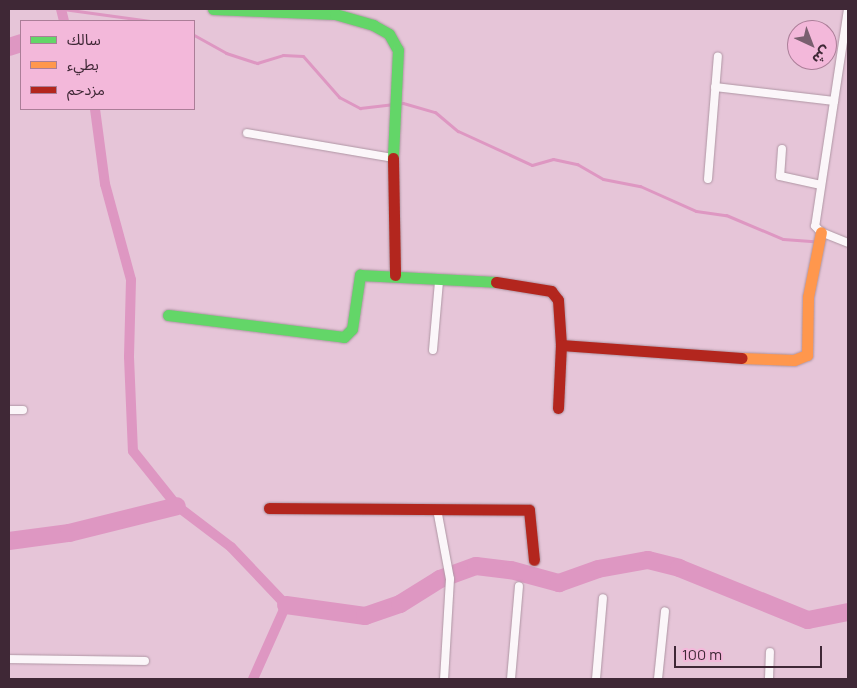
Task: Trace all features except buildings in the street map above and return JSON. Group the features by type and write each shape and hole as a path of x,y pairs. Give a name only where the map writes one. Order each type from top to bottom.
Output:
{"street":[{"path":"213,9 315,11 335,14 373,25 389,34 398,50 393,158 395,275"},
{"path":"848,9 815,226 821,232 848,243"},
{"path":"708,179 718,56"},
{"path":"715,87 834,101"},
{"path":"247,133 393,158"},
{"path":"782,149 780,176 821,185"},
{"path":"561,345 755,359 794,360 807,355 808,298 821,232"},
{"path":"168,315 344,337 352,329 360,275 395,275 439,281 498,281 552,291 558,300 561,345 558,408"},
{"path":"433,350 439,281"},
{"path":"9,410 23,410"},
{"path":"270,508 529,510 532,518 534,560"},
{"path":"437,509 450,579 444,679"},
{"path":"511,679 518,586"},
{"path":"596,679 603,598"},
{"path":"658,679 665,611"},
{"path":"768,679 770,652"},
{"path":"9,659 145,661"}],"waterway":[{"path":"61,9 64,20"},
{"path":"63,9 143,20"},
{"path":"195,36 226,53 257,63 283,55 303,56 339,97 360,108 403,103 435,112 458,131 532,165 553,159 577,164 603,179 640,186 696,211 726,215 783,239 814,241"},
{"path":"9,47 20,43"},
{"path":"95,110 105,184 131,280 129,357 133,451 177,506 231,547 286,605 253,679"},
{"path":"9,541 69,533 177,506"},
{"path":"286,605 365,616 400,604 440,579 476,566 511,570 559,583 598,569 648,560 679,568 808,620 848,612"}],"traffic: fast":[{"path":"213,9 335,14 373,25 389,34 398,50 393,158"},
{"path":"168,315 344,337 352,329 360,275 496,282"}],"traffic: slow":[{"path":"742,358 794,360 807,355 808,297 821,232"}],"traffic: jam":[{"path":"393,158 395,275"},
{"path":"496,282 551,291 558,300 561,345"},
{"path":"558,408 561,345 742,358"},
{"path":"269,508 529,510 534,560"}]}
